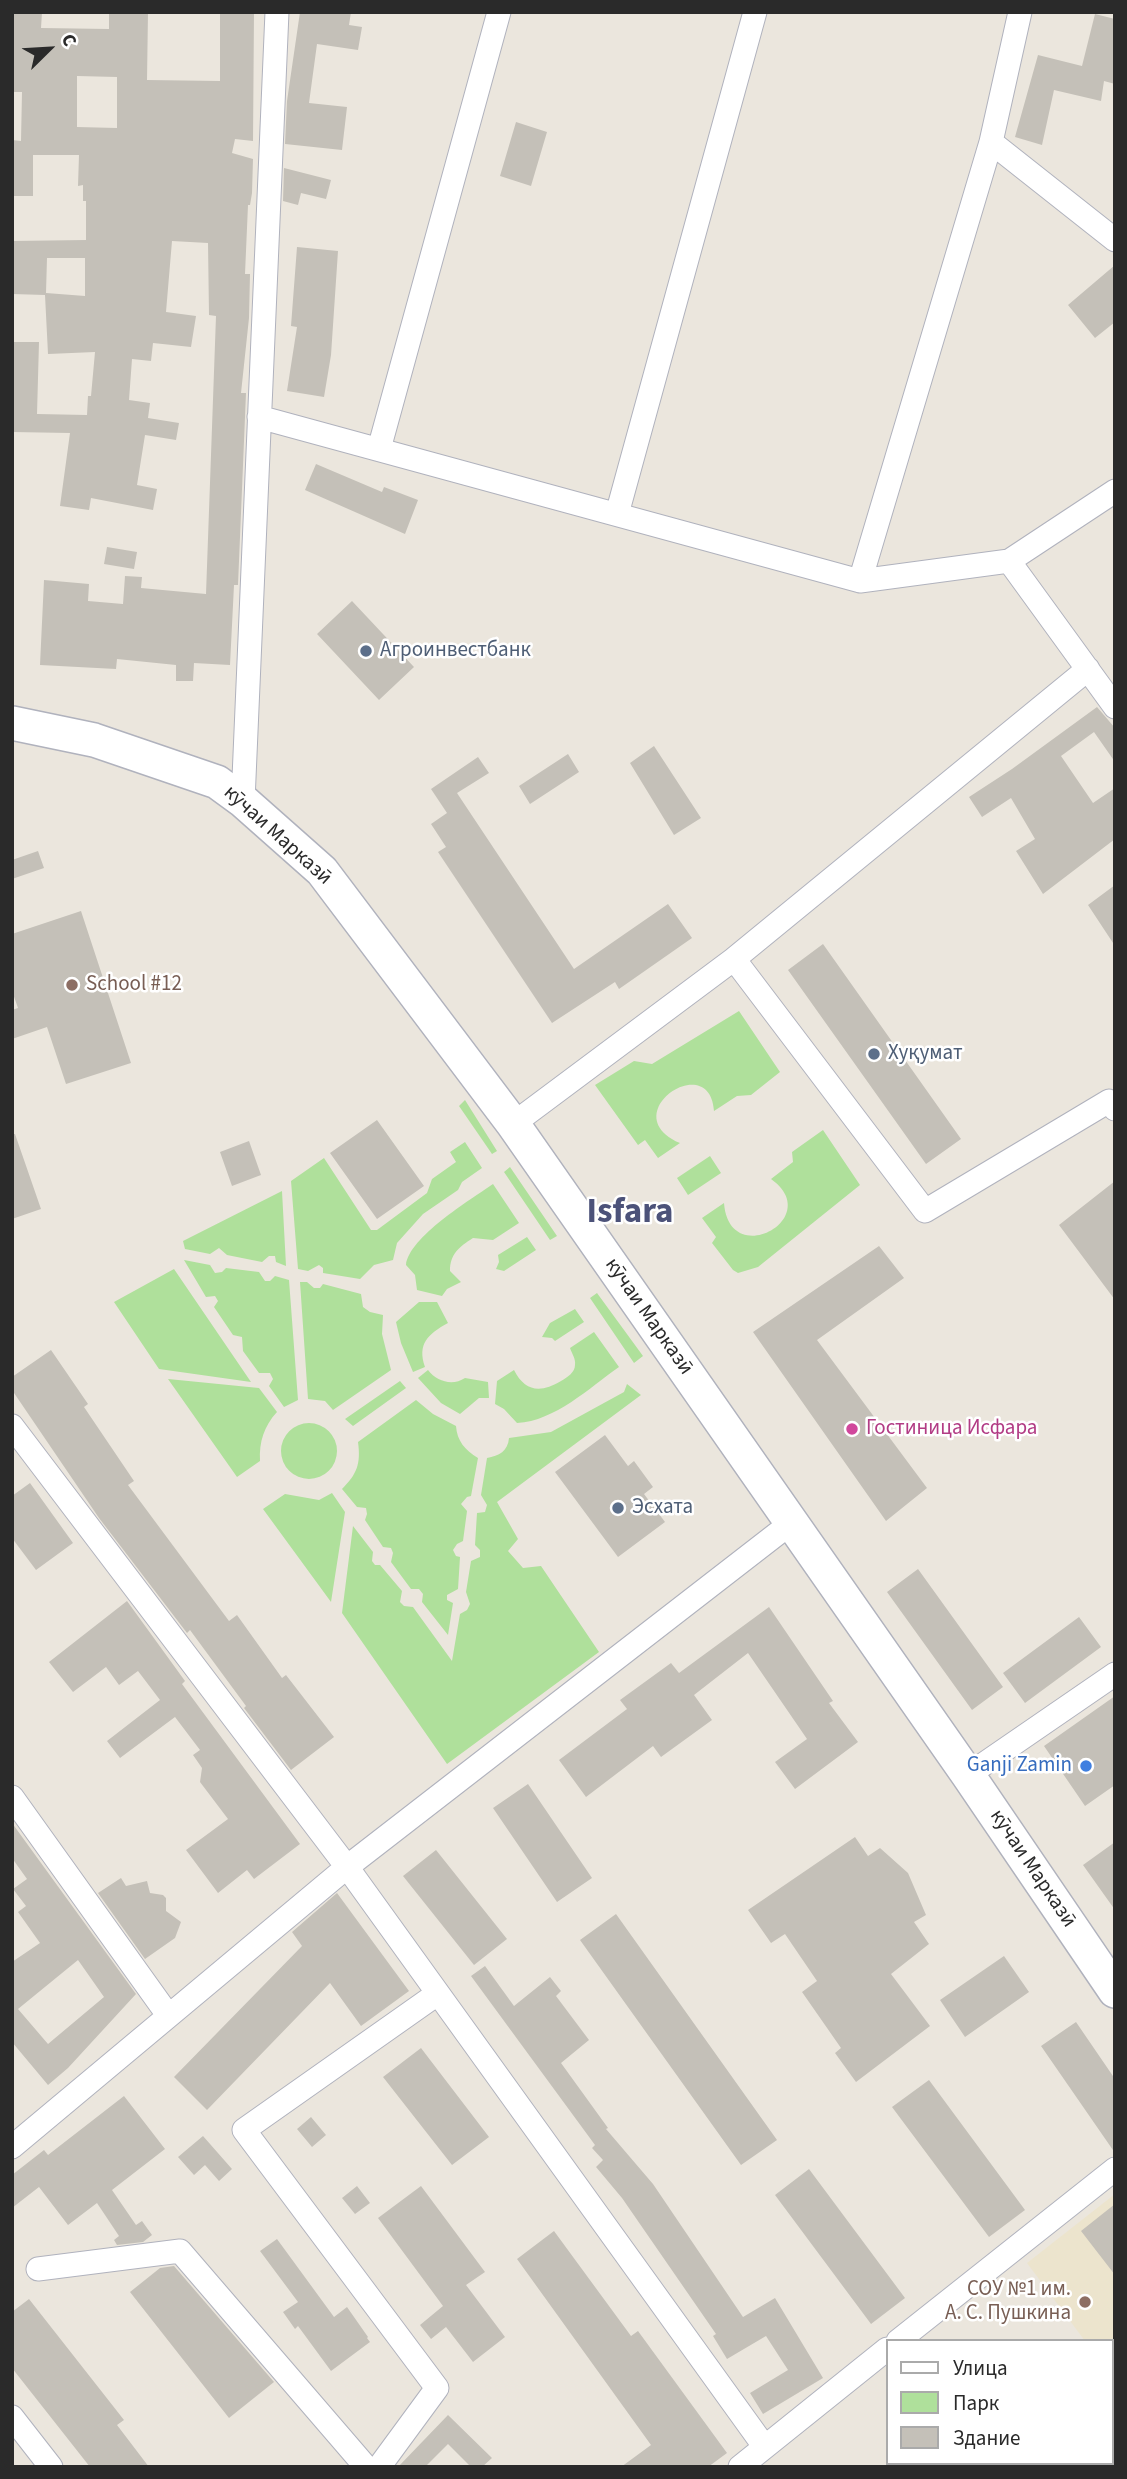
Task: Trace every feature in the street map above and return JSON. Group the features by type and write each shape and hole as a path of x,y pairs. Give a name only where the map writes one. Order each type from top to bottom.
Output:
{"main road":[{"name":"кӯчаи Марказӣ","path":"12,723 94,740 217,782 243,801 322,871 513,1124 968,1775 1115,1991"}],"street":[{"path":"243,801 277,12"},
{"path":"379,450 499,12"},
{"path":"617,514 755,12"},
{"path":"860,581 990,142 1020,12"},
{"path":"990,142 1115,240"},
{"path":"260,417 860,581 1009,561 1115,491"},
{"path":"1009,561 1115,707"},
{"path":"513,1124 734,958 1088,669"},
{"path":"734,958 926,1211 1109,1101 1115,1109"},
{"path":"12,1426 347,1867 764,2446"},
{"path":"12,2147 347,1867 791,1523"},
{"path":"968,1775 1115,1674"},
{"path":"12,1797 168,2015"},
{"path":"379,2467 436,2388 244,2130 437,1994"},
{"path":"901,2339 1115,2169"},
{"path":"38,2269 180,2250 366,2467"},
{"path":"740,2467 886,2350"},
{"path":"12,2417 51,2467"}],"shaded area":[{"name":"СОУ №1 им. А. С. Пушкина","path":"1115,2194 1115,2379 1113,2339 1084,2339 1027,2263"}],"green space":[{"path":"739,1011 780,1072 751,1095 737,1096 714,1111 709,1093 698,1085 684,1086 670,1092 660,1104 656,1117 662,1131 680,1143 658,1158 645,1140 638,1145 595,1085 634,1061 652,1064"},
{"path":"465,1100 497,1151 492,1154 459,1106"},
{"path":"823,1130 860,1185 758,1267 738,1273 733,1270 712,1243 716,1237 702,1218 724,1203 730,1223 741,1233 756,1236 770,1231 782,1222 788,1209 785,1194 771,1179 793,1162 792,1152"},
{"path":"465,1142 482,1168 462,1182 458,1190 423,1214 397,1243 393,1260 374,1265 360,1279 323,1273 323,1268 319,1265 308,1271 298,1269 291,1181 324,1158 371,1230 377,1230 427,1193 432,1179 456,1162 450,1152"},
{"path":"710,1156 721,1173 688,1195 677,1178"},
{"path":"510,1167 557,1236 550,1240 504,1172"},
{"path":"493,1184 519,1223 493,1240 473,1238 460,1248 454,1255 450,1271 461,1282 447,1289 442,1296 417,1290 415,1275 406,1265 410,1254 442,1220"},
{"path":"282,1191 286,1266 276,1262 275,1256 269,1256 262,1262 227,1255 219,1248 210,1254 185,1249 183,1241"},
{"path":"527,1237 536,1250 504,1271 496,1269 498,1255"},
{"path":"184,1260 210,1265 215,1273 226,1268 259,1272 265,1281 270,1281 275,1276 289,1280 298,1400 284,1407 269,1386 273,1379 270,1373 259,1373 243,1351 242,1337 233,1335 214,1307 218,1301 215,1296 206,1297"},
{"path":"174,1269 251,1382 159,1369 114,1302"},
{"path":"300,1282 307,1282 314,1288 320,1288 323,1284 361,1294 363,1307 383,1315 382,1334 391,1370 333,1410 325,1401 308,1399"},
{"path":"597,1293 643,1356 634,1363 590,1298"},
{"path":"419,1302 437,1302 448,1323 426,1340 422,1352 425,1367 413,1372 396,1322"},
{"path":"575,1309 584,1322 555,1341 542,1337 550,1323"},
{"path":"594,1332 619,1367 584,1393 545,1416 517,1423 495,1404 497,1381 514,1370 523,1383 540,1389 566,1378 575,1368 570,1348"},
{"path":"428,1370 445,1382 465,1378 488,1382 489,1398 479,1398 460,1414 441,1403 418,1378"},
{"path":"168,1379 259,1388 277,1412 263,1435 260,1461 237,1477"},
{"path":"400,1381 406,1388 353,1426 345,1419"},
{"path":"627,1384 641,1395 497,1502 518,1539 508,1551 523,1568 541,1566 599,1652 447,1764 342,1613 353,1526 373,1552 372,1561 375,1565 380,1565 402,1591 400,1602 404,1606 413,1607 452,1661 460,1614 467,1610 470,1604 466,1592 471,1561 480,1557 480,1550 475,1545 477,1513 485,1512 487,1505 481,1495 487,1458 502,1452 509,1438 551,1432 624,1392"},
{"path":"416,1400 433,1414 456,1426 462,1445 478,1458 471,1496 461,1504 467,1511 463,1541 453,1550 456,1556 460,1557 458,1589 447,1595 447,1600 453,1603 448,1635 422,1602 423,1594 419,1589 411,1589 391,1562 391,1548 383,1547 365,1520 366,1508 357,1507 342,1489 357,1468 358,1442"},
{"path":"303,1423 315,1423 325,1427 333,1435 337,1451 333,1467 325,1475 315,1479 303,1479 293,1475 285,1467 281,1457 281,1445 285,1435 293,1427"},
{"path":"332,1493 345,1512 331,1602 263,1509 285,1494 319,1500"}],"building":[{"path":"12,12 42,12 41,28 109,29 109,12 148,12 147,80 220,81 220,12 254,12 253,141 235,139 232,153 253,159 245,274 250,274 249,318 241,393 246,393 238,585 234,585 230,665 194,663 193,681 176,681 176,665 117,659 116,669 40,665 44,580 89,584 88,601 123,604 125,576 142,577 141,588 206,594 216,316 209,315 208,243 172,241 166,312 196,316 191,347 153,343 151,361 132,359 129,400 150,403 148,418 179,423 176,440 145,435 137,485 157,489 153,510 91,498 89,510 60,506 70,433 12,432 12,342 39,342 37,414 87,415 95,352 48,354 45,295 12,294 12,241 86,240 86,201 83,201 83,185 78,186 79,155 33,155 33,196 12,196 12,140 21,141 22,92 12,92","holes":["77,76 117,77 117,128 77,127","47,258 85,258 85,296 46,293"]},
{"path":"300,12 351,12 349,25 362,27 358,50 317,44 309,103 347,107 342,150 285,144 287,101"},
{"path":"1095,14 1115,19 1115,84 1104,81 1101,101 1054,90 1042,145 1015,137 1038,55 1082,66"},
{"path":"516,122 547,132 531,186 500,176"},
{"path":"284,168 331,180 326,199 301,193 298,205 283,201"},
{"path":"297,247 338,251 331,355 324,397 287,391 297,327 291,326"},
{"path":"1115,265 1115,322 1095,338 1068,305"},
{"path":"316,464 382,492 384,487 418,500 405,534 305,490"},
{"path":"107,547 137,552 134,569 104,564"},
{"name":"Агроинвестбанк","path":"352,601 414,667 379,700 317,634"},
{"path":"1097,707 1115,728 1115,762 1094,732 1061,756 1093,803 1115,788 1115,839 1043,894 1016,851 1035,839 1011,798 982,817 969,797"},
{"path":"654,746 701,818 674,835 630,763"},
{"path":"568,754 579,772 530,804 519,786"},
{"path":"478,757 489,773 457,793 574,969 668,904 692,938 619,989 615,982 552,1023 438,852 446,847 431,824 447,813 431,789"},
{"path":"38,851 44,868 12,879 12,860"},
{"path":"1115,885 1115,946 1088,905"},
{"path":"81,911 131,1063 66,1084 47,1027 12,1039 12,1010 18,1008 12,991 12,934"},
{"name":"Хуқумат","path":"823,944 961,1139 926,1164 788,970"},
{"path":"377,1120 424,1186 377,1219 330,1153"},
{"path":"12,1134 15,1134 41,1209 12,1219"},
{"path":"249,1141 261,1175 232,1186 220,1152"},
{"path":"1115,1181 1115,1300 1059,1225"},
{"path":"879,1246 904,1278 817,1340 927,1488 886,1521 753,1332"},
{"path":"51,1350 88,1404 84,1407 134,1481 128,1485 229,1621 237,1615 282,1678 286,1675 334,1737 291,1770 190,1630 187,1633 99,1518 12,1390 12,1377"},
{"name":"Эсхата","path":"605,1435 628,1466 634,1461 653,1487 644,1494 665,1522 618,1557 555,1472"},
{"path":"30,1483 73,1543 36,1570 12,1538 12,1496"},
{"path":"918,1569 1003,1687 972,1710 887,1592"},
{"path":"127,1601 185,1681 182,1684 300,1844 254,1879 247,1870 218,1893 186,1850 228,1819 200,1782 202,1768 193,1755 200,1750 175,1717 120,1758 107,1741 160,1700 138,1671 119,1685 106,1667 73,1692 49,1662"},
{"path":"769,1607 833,1701 829,1703 858,1742 795,1789 775,1762 807,1739 748,1653 694,1695 712,1720 661,1757 653,1746 586,1797 559,1760 627,1709 620,1700 671,1663 679,1673"},
{"path":"1079,1617 1101,1647 1025,1703 1003,1673"},
{"name":"Ganji Zamin","path":"1115,1696 1115,1785 1085,1806 1044,1746"},
{"path":"528,1784 592,1878 557,1902 493,1808"},
{"path":"12,1823 136,1994 68,2068 48,2085 12,2042 12,1962 40,1943 18,1912 26,1906 13,1889 27,1879 12,1858","holes":["78,1960 104,1997 48,2044 18,2009"]},
{"path":"855,1837 868,1856 880,1848 908,1873 926,1915 914,1922 929,1944 891,1974 930,2026 856,2082 835,2053 841,2048 802,1992 817,1981 785,1934 771,1943 748,1910"},
{"path":"1115,1842 1115,1910 1083,1865"},
{"path":"436,1850 507,1939 474,1965 403,1876"},
{"path":"121,1878 126,1886 147,1881 150,1893 163,1895 166,1898 166,1911 181,1922 175,1938 145,1959 98,1893"},
{"path":"337,1893 409,1991 361,2026 330,1983 207,2110 174,2077 302,1946 292,1932"},
{"path":"616,1914 777,2140 741,2165 580,1940"},
{"path":"1004,1956 1029,1992 965,2037 940,2000"},
{"path":"485,1966 514,2006 550,1977 561,1991 556,1996 589,2040 561,2063 608,2128 606,2129 653,2184 743,2317 775,2298 823,2378 763,2414 750,2393 788,2370 766,2336 727,2359 713,2336 716,2334 622,2198 596,2167 603,2160 592,2148 595,2145 471,1976"},
{"path":"1076,2022 1115,2079 1115,2153 1041,2046"},
{"path":"421,2048 489,2137 452,2165 383,2077"},
{"path":"929,2080 1025,2210 989,2237 892,2107"},
{"path":"124,2096 165,2149 112,2190 136,2225 142,2221 152,2235 143,2242 117,2245 114,2240 119,2236 97,2203 68,2225 39,2187 12,2208 12,2175 44,2150 48,2155"},
{"path":"311,2117 326,2135 312,2147 297,2129"},
{"path":"203,2136 232,2169 219,2181 205,2165 194,2175 178,2157"},
{"path":"809,2169 905,2298 871,2324 775,2195"},
{"path":"357,2186 370,2203 355,2214 342,2198"},
{"path":"421,2186 485,2272 466,2285 505,2337 473,2362 446,2327 431,2339 420,2325 443,2306 378,2218"},
{"path":"1115,2204 1115,2275 1081,2231"},
{"path":"554,2231 631,2336 638,2331 727,2453 708,2467 621,2467 651,2445 517,2259"},
{"path":"277,2239 334,2317 347,2307 368,2337 370,2342 331,2371 298,2326 295,2329 283,2312 298,2302 260,2251"},
{"path":"174,2266 274,2382 229,2418 130,2292 160,2268"},
{"path":"29,2299 124,2420 117,2425 149,2467 90,2467 12,2368 12,2312"},
{"path":"448,2415 492,2458 482,2467 471,2467 448,2444 425,2467 398,2467"}],"place":[{"name":"Агроинвестбанк","path":"366,651"},
{"name":"School #12","path":"72,985"},
{"name":"Хуқумат","path":"874,1054"},
{"name":"Гостиница Исфара","path":"852,1429"},
{"name":"Эсхата","path":"618,1508"},
{"name":"Ganji Zamin","path":"1086,1766"},
{"name":"СОУ №1 им. А. С. Пушкина","path":"1085,2302"}],"district":[{"name":"Isfara","path":"630,1214"}]}
